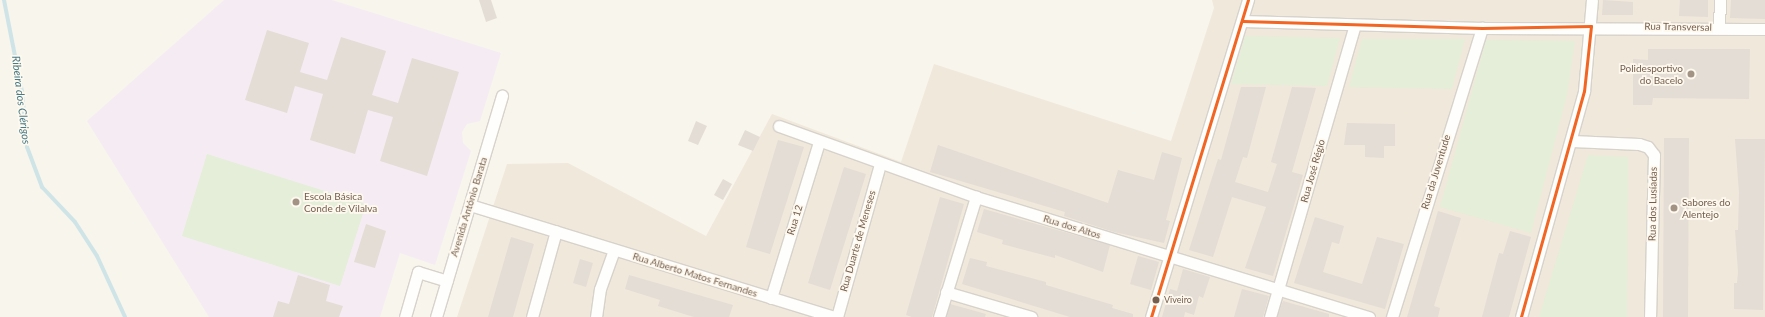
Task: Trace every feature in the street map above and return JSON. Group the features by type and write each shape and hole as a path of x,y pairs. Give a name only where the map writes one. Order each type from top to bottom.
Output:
{"street":[{"path":"1150,317 1243,21 1248,0"},
{"path":"1521,317 1572,141 1584,91 1591,26 1592,0"},
{"path":"1719,28 1720,0"},
{"name":"Rua Transversal","path":"1243,21 1482,28 1591,26 1765,29"},
{"name":"Rua José Régio","path":"1270,317 1355,25"},
{"name":"Rua da Juventude","path":"1392,317 1482,28"},
{"name":"Avenida António Barata","path":"436,317 502,96"},
{"name":"Rua dos Altos","path":"779,126 880,164 976,197 1369,317"},
{"name":"Rua dos Lusíadas","path":"1572,141 1639,144 1648,146 1654,155 1650,317"},
{"name":"Rua 12","path":"771,298 819,142"},
{"name":"Rua Duarte de Meneses","path":"836,317 880,164"},
{"path":"939,317 976,197"},
{"name":"Rua Alberto Matos Fernandes","path":"470,204 614,250 836,317"},
{"path":"532,317 556,231"},
{"path":"596,317 600,289 614,250"},
{"path":"405,317 418,272 447,280"},
{"path":"946,292 1031,317"}],"shaded area":[{"name":"Escola Básica Conde de Vilalva","path":"224,0 332,0 501,53 480,121 467,124 462,132 463,143 471,151 435,265 400,253 380,317 209,317 87,121"},
{"path":"1212,0 1765,0 1765,317 457,317 507,164 568,163 706,236 772,114 901,162 934,64 1171,141 1214,8"}],"green space":[{"path":"1245,36 1340,38 1327,86 1231,84"},
{"path":"1362,39 1465,39 1452,89 1349,87"},
{"path":"1486,40 1575,41 1567,95 1531,233 1440,207"},
{"path":"207,154 366,204 340,286 182,236"},
{"path":"1588,155 1628,157 1627,317 1539,317"}],"building":[{"path":"479,0 491,0 497,18 486,22"},
{"path":"1603,0 1633,2 1633,15 1602,15"},
{"path":"1680,0 1708,0 1708,17 1679,16"},
{"path":"1731,0 1765,0 1765,19 1730,18"},
{"path":"267,30 309,43 300,72 327,80 341,37 386,51 372,95 398,103 412,58 459,72 427,176 380,161 393,117 368,110 355,154 310,140 323,94 295,86 287,113 245,100"},
{"name":"Polidesportivo do Bacelo","path":"1648,49 1750,49 1749,99 1653,98 1652,105 1633,105 1633,59 1648,60"},
{"path":"1241,87 1266,87 1247,158 1243,157 1235,182 1268,192 1277,164 1271,162 1292,87 1316,88 1292,172 1303,175 1273,276 1245,268 1266,207 1232,197 1213,257 1189,250 1218,159 1221,160"},
{"path":"696,121 707,126 698,145 688,141"},
{"path":"1347,123 1395,124 1395,146 1384,146 1384,158 1365,157 1365,145 1344,145"},
{"path":"745,130 760,137 753,151 738,145"},
{"path":"1664,138 1689,138 1688,317 1663,317"},
{"path":"1735,139 1765,139 1763,310 1734,309 1734,283 1737,283 1738,272 1735,230 1738,230 1739,193"},
{"path":"778,140 804,147 770,254 746,247"},
{"path":"938,145 1108,203 1118,170 1154,180 1162,152 1182,158 1166,220 1170,221 1164,243 1114,232 1064,216 1065,212 930,172"},
{"path":"844,167 866,174 830,290 808,283"},
{"path":"723,179 732,184 723,200 714,195"},
{"path":"940,197 964,204 932,317 912,317 906,315"},
{"path":"984,209 1110,245 1103,272 1055,255 1055,258 1002,244 1003,240 977,232"},
{"path":"1438,211 1461,218 1434,306 1440,308 1438,317 1407,317"},
{"path":"1315,217 1344,226 1339,244 1332,242 1323,272 1362,284 1377,237 1404,244 1385,309 1294,283"},
{"path":"366,224 386,231 375,268 354,262"},
{"path":"1510,231 1531,237 1509,317 1482,317 1499,253 1503,254"},
{"path":"511,237 534,244 513,317 488,317"},
{"path":"1138,256 1159,262 1151,290 1130,284"},
{"path":"970,258 987,262 986,266 1046,282 1046,285 1113,305 1112,308 1133,314 1133,317 1070,317 962,284"},
{"path":"580,259 593,263 586,287 573,283"},
{"path":"1183,269 1210,277 1203,298 1199,296 1194,315 1185,312 1184,317 1162,317 1170,289 1177,291"},
{"path":"298,275 330,285 326,301 343,306 339,317 273,317 278,301 289,304"},
{"path":"629,275 733,305 729,317 694,317 658,306 660,300 625,289"},
{"path":"1242,289 1269,296 1263,317 1234,317"},
{"path":"1283,301 1329,314 1329,317 1277,317"},
{"path":"950,304 986,314 985,317 946,317"}],"waterway":[{"name":"Ribeira dos Clérigos","path":"4,0 22,92 27,147 42,187 75,222 97,256 125,317"}],"transit line":[{"path":"1151,317 1248,0"},
{"path":"1243,21 1482,28 1591,26 1584,91 1521,317"}],"place":[{"name":"Polidesportivo do Bacelo","path":"1691,74"},
{"name":"Escola Básica Conde de Vilalva","path":"296,202"},
{"name":"Sabores do Alentejo","path":"1674,208"},
{"name":"Viveiro","path":"1156,300"}]}
